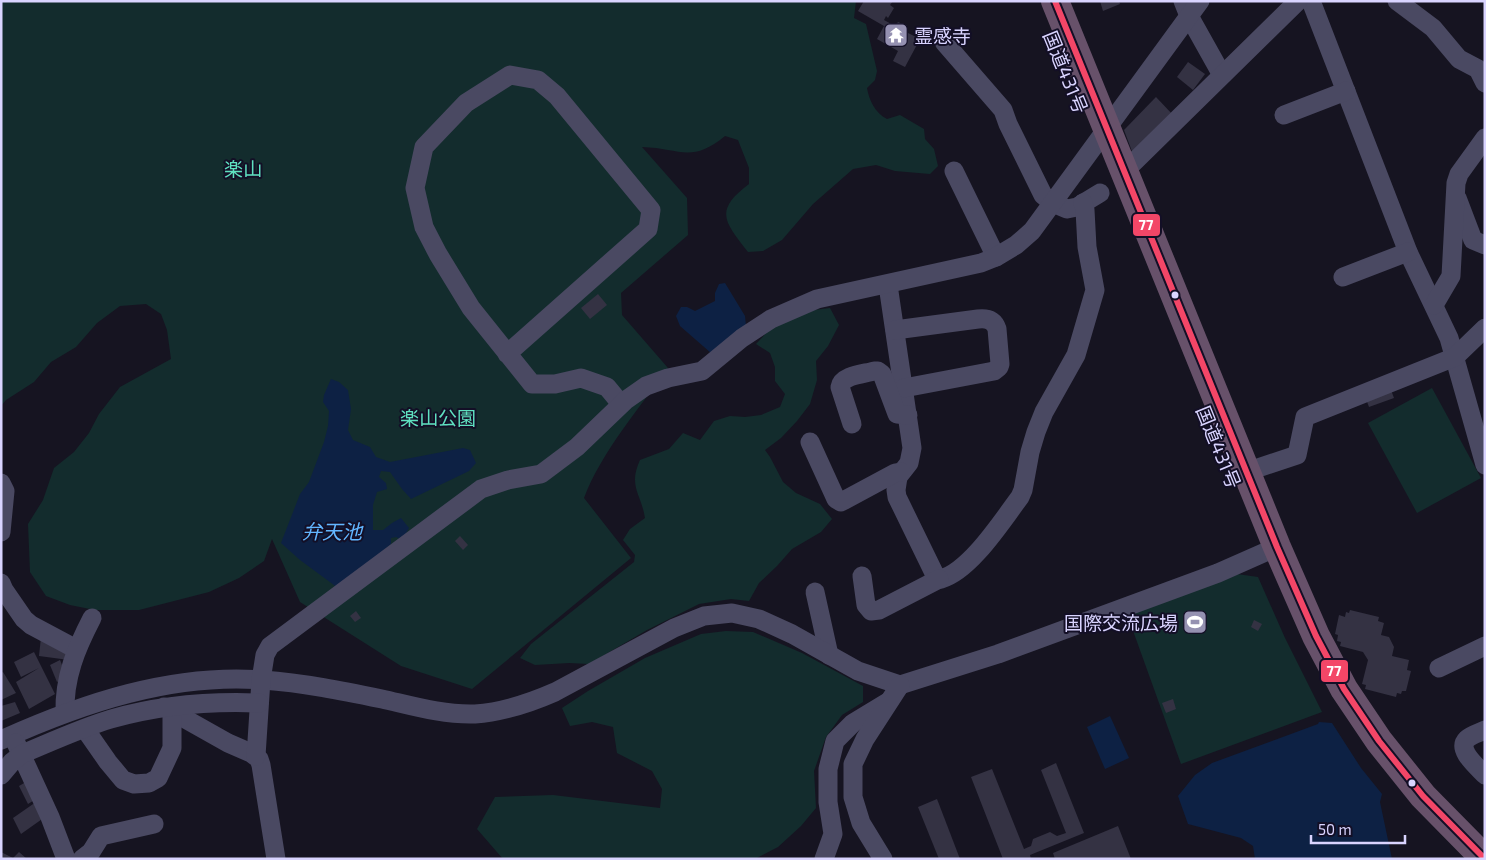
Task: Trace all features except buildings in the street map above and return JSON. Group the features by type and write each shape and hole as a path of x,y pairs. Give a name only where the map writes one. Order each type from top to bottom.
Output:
{"highway":[{"name":"国道431号","path":"1038,1 1101,138 1246,472 1269,550 1349,696 1379,741 1423,796 1485,859"},
{"name":"国道431号","path":"1055,1 1101,138 1269,550 1301,641 1331,698 1365,752 1410,809 1459,859"}],"street":[{"path":"1133,162 1298,1"},
{"path":"1310,1 1408,252 1434,305 1455,356 1485,466"},
{"path":"1397,1 1433,28 1459,59 1478,69 1485,83"},
{"path":"276,859 261,765 256,756 261,680 265,655 274,642 349,589 481,489 508,480 541,474 577,447 621,404 646,386 668,378 702,371 742,338 771,319 816,300 970,266 996,257 1016,245 1032,231 1101,138 1191,6"},
{"path":"1191,6 1222,75"},
{"path":"944,42 1003,110 1043,195 1067,209 1083,203 1100,193"},
{"path":"507,354 648,229 651,210 557,96 538,80 510,75 466,103 424,146 415,188 424,227 471,308 507,354 532,384 554,384 581,378 607,387 621,404"},
{"path":"1284,115 1346,91"},
{"path":"1451,276 1455,193 1459,174 1485,138"},
{"path":"954,171 996,257"},
{"path":"1434,305 1451,276 1479,243 1455,193"},
{"path":"862,576 866,605 871,611 878,610 939,579 949,576 964,566 1020,497 1030,452 1044,412 1076,356 1094,290 1087,247 1083,203"},
{"path":"1343,277 1408,252"},
{"path":"888,285 912,448 908,463 898,477 896,484 897,497 939,579"},
{"path":"895,330 984,318 995,324 997,329 1000,364 994,371 904,388"},
{"path":"1246,472 1297,456 1305,417 1455,356 1485,328"},
{"path":"852,424 840,383 844,379 874,371 882,374 897,414 908,414"},
{"path":"810,442 838,502 895,473 901,472"},
{"path":"1,483 5,491 1,532"},
{"path":"824,859 833,834 828,802 828,769 835,742 853,723 896,693 1218,573 1269,550"},
{"path":"1,583 24,619 31,625 76,649"},
{"path":"815,592 829,654"},
{"path":"66,859 22,754 7,738 65,713 116,697 173,684 232,679 261,680 319,686 432,711 456,713 495,712 536,700 555,692 674,628 704,616 732,613 759,619 792,634 896,693"},
{"path":"65,713 65,696 76,649 92,618"},
{"path":"1439,668 1485,646"},
{"path":"883,859 861,823 853,797 853,764 865,739 896,693"},
{"path":"1,775 22,754 84,728 111,719 213,702 260,702"},
{"path":"84,728 123,780 134,784 149,783 158,778 172,748 168,710"},
{"path":"168,710 228,744 256,756"},
{"path":"1485,730 1466,740 1464,746 1465,752 1470,759 1485,774"},
{"path":"82,859 91,852 101,836 154,824"}],"green space":[{"name":"楽山","path":"1,1 856,1 854,18 866,24 877,71 875,80 867,88 871,102 876,110 887,119 900,115 924,129 925,139 934,149 938,166 930,174 895,171 876,165 853,169 813,204 782,240 763,251 748,252 733,233 726,217 730,202 749,184 749,168 738,140 725,136 713,145 694,152 642,147 687,198 688,235 621,293 622,315 668,368 611,447 584,498 631,558 472,689 401,666 300,602 272,539 264,561 239,578 209,592 139,610 95,610 70,605 46,596 30,572 28,524 43,500 54,468 74,452 89,433 99,414 120,387 171,359 167,330 161,314 146,304 120,306 97,323 76,347 51,362 34,382 6,400 1,406"},
{"path":"830,308 839,325 828,346 816,361 817,380 810,404 781,438 765,450 783,482 796,493 820,504 832,519 821,532 792,549 759,583 749,601 731,599 699,604 647,630 589,664 535,665 520,658 531,644 634,562 635,555 623,540 630,529 645,518 635,484 640,460 669,449 683,433 700,440 714,421 730,416 761,415 780,407 785,394 775,381 775,367 770,353 756,344 770,329 805,311"},
{"path":"1432,388 1481,478 1417,513 1368,423"},
{"name":"国際交流広場","path":"1237,574 1258,577 1285,638 1322,712 1181,764 1127,614"},
{"path":"726,631 753,632 802,653 863,686 863,702 842,715 826,737 814,771 816,808 801,826 778,847 755,859 503,859 477,829 495,797 553,795 660,808 662,789 652,771 617,753 613,727 592,722 570,726 562,708 645,658 701,634"}],"water":[{"path":"725,283 745,316 746,326 711,353 680,326 676,316 681,307 687,307 695,311 715,301 715,293 719,284"},
{"name":"弁天池","path":"331,379 339,382 348,390 351,409 348,430 353,440 370,447 376,457 390,462 463,448 470,450 476,463 469,471 411,499 390,472 381,471 379,477 386,483 387,489 377,492 373,505 373,530 383,530 401,518 409,528 402,540 396,537 391,538 391,544 338,588 300,560 281,543 300,494 309,482 324,442 329,411 323,402"},
{"path":"1110,716 1129,758 1105,769 1087,727"},
{"path":"1319,722 1332,723 1361,768 1382,794 1380,802 1392,859 1255,859 1253,846 1241,838 1188,824 1178,796 1195,775 1212,763 1318,724"}],"transit line":[{"name":"77","path":"1055,1 1277,547 1316,636 1344,689 1379,741 1423,796 1485,859"}],"place":[{"name":"霊感寺","path":"896,35"},
{"name":"国際交流広場","path":"1195,622"}],"park label":[{"name":"楽山公園","path":"438,417"}]}
